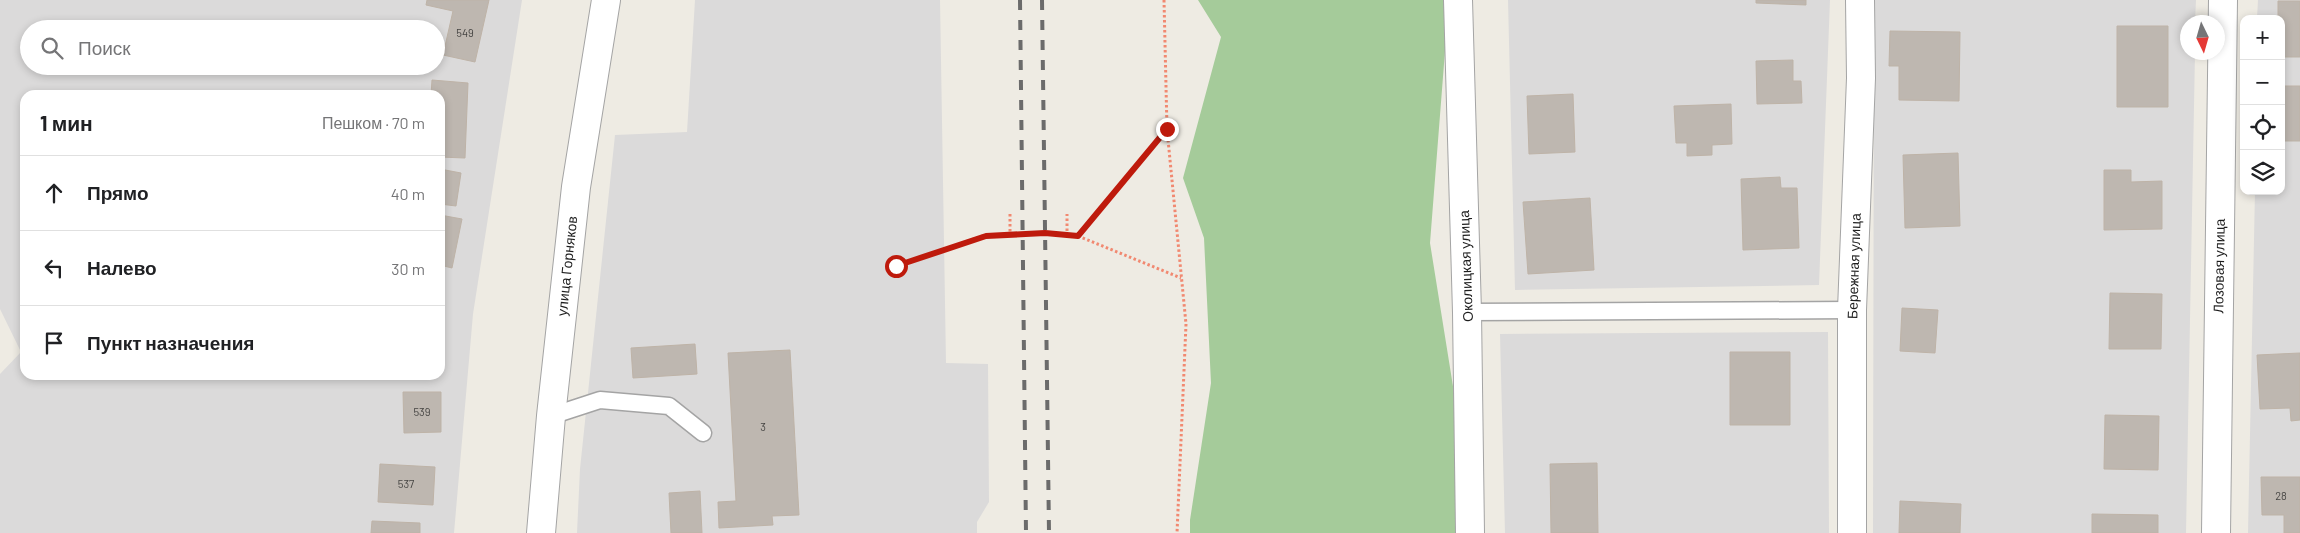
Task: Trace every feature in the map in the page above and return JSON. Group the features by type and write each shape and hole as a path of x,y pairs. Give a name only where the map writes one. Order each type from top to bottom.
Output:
{"street":[{"name":"улица Горняков","path":"541,533 551,416 576,187 606,0"},
{"name":"Околицкая улица","path":"1458,0 1467,312 1470,533"},
{"name":"Бережная улица","path":"1852,533 1852,310 1861,78 1860,0"},
{"name":"Лозовая улица","path":"2216,533 2223,0"}],"lane":[{"path":"1467,312 1852,310"},
{"path":"551,416 600,400 669,406 703,433"}],"path":[{"path":"1164,0 1167,129 1186,324 1176,533"},
{"path":"1078,236 1167,129"},
{"path":"1010,214 1010,236"},
{"path":"1067,236 1068,214"},
{"path":"896,266 986,236 1045,233 1078,236 1182,279"}],"shaded area":[{"path":"0,0 522,0 473,314 454,533 0,533 0,374 20,353 20,380 445,380 445,90 20,90 20,350 0,309"},
{"path":"695,0 940,0 946,363 988,364 989,502 977,522 977,533 577,533 580,469 615,135 687,132"},
{"path":"1508,0 1830,0 1819,285 1515,290"},
{"path":"1874,0 2196,0 2195,15 2180,15 2180,60 2195,60 2186,533 1873,533"},
{"path":"2258,0 2300,0 2300,533 2248,533 2255,195 2285,195 2285,15 2257,15"},
{"path":"1828,332 1829,533 1505,533 1500,334"}],"green space":[{"path":"1198,0 1449,0 1430,243 1456,405 1466,533 1190,533 1190,520 1211,383 1204,238 1183,178 1221,37"}],"building":[{"path":"427,0 489,0 475,62 445,55 445,46 453,11 426,5"},
{"path":"1756,0 1806,0 1806,5 1756,3"},
{"path":"2278,1 2300,1 2300,57 2285,57 2285,15 2278,15"},
{"path":"2117,26 2168,26 2168,107 2117,107"},
{"path":"1890,31 1960,32 1959,101 1899,100 1899,66 1889,66"},
{"path":"1793,60 1793,81 1801,81 1802,103 1757,104 1756,61"},
{"path":"432,80 468,83 465,158 445,157 445,90 431,90"},
{"path":"2285,86 2300,86 2300,141 2285,141"},
{"path":"1573,94 1575,152 1529,154 1527,96"},
{"path":"1731,104 1732,144 1712,145 1712,155 1687,156 1687,143 1676,143 1674,106"},
{"path":"1958,153 1960,226 1905,228 1903,155"},
{"path":"445,170 461,173 456,206 445,205"},
{"path":"2104,170 2131,170 2131,182 2162,181 2162,229 2104,230"},
{"path":"1780,177 1781,188 1797,188 1799,248 1743,250 1741,179"},
{"path":"1590,198 1594,270 1528,274 1523,202"},
{"path":"445,216 462,219 452,268 445,266"},
{"path":"2110,293 2162,294 2161,349 2109,349"},
{"path":"1902,308 1938,310 1935,353 1900,351"},
{"path":"695,344 697,374 633,378 631,348"},
{"path":"790,350 799,515 772,516 773,525 719,528 718,502 736,501 728,353"},
{"path":"1730,352 1790,352 1790,425 1730,425"},
{"path":"2300,353 2300,420 2291,421 2290,408 2260,409 2257,355"},
{"path":"403,392 441,392 441,432 404,433"},
{"path":"2105,415 2159,416 2158,470 2104,469"},
{"path":"1597,463 1598,533 1551,533 1550,464"},
{"path":"380,464 435,467 433,505 378,502"},
{"path":"2261,477 2300,477 2300,533 2284,533 2284,515 2262,515"},
{"path":"700,491 702,533 671,533 669,493"},
{"path":"1900,501 1961,504 1960,533 1899,533"},
{"path":"2092,514 2158,515 2158,533 2092,533"},
{"path":"372,521 420,523 420,533 371,533"}],"railway":[{"path":"1020,0 1026,533"},
{"path":"1042,0 1049,533"}],"route":[{"path":"896,266 986,236 1010,236 1024,233 1078,236 1167,129"}]}
